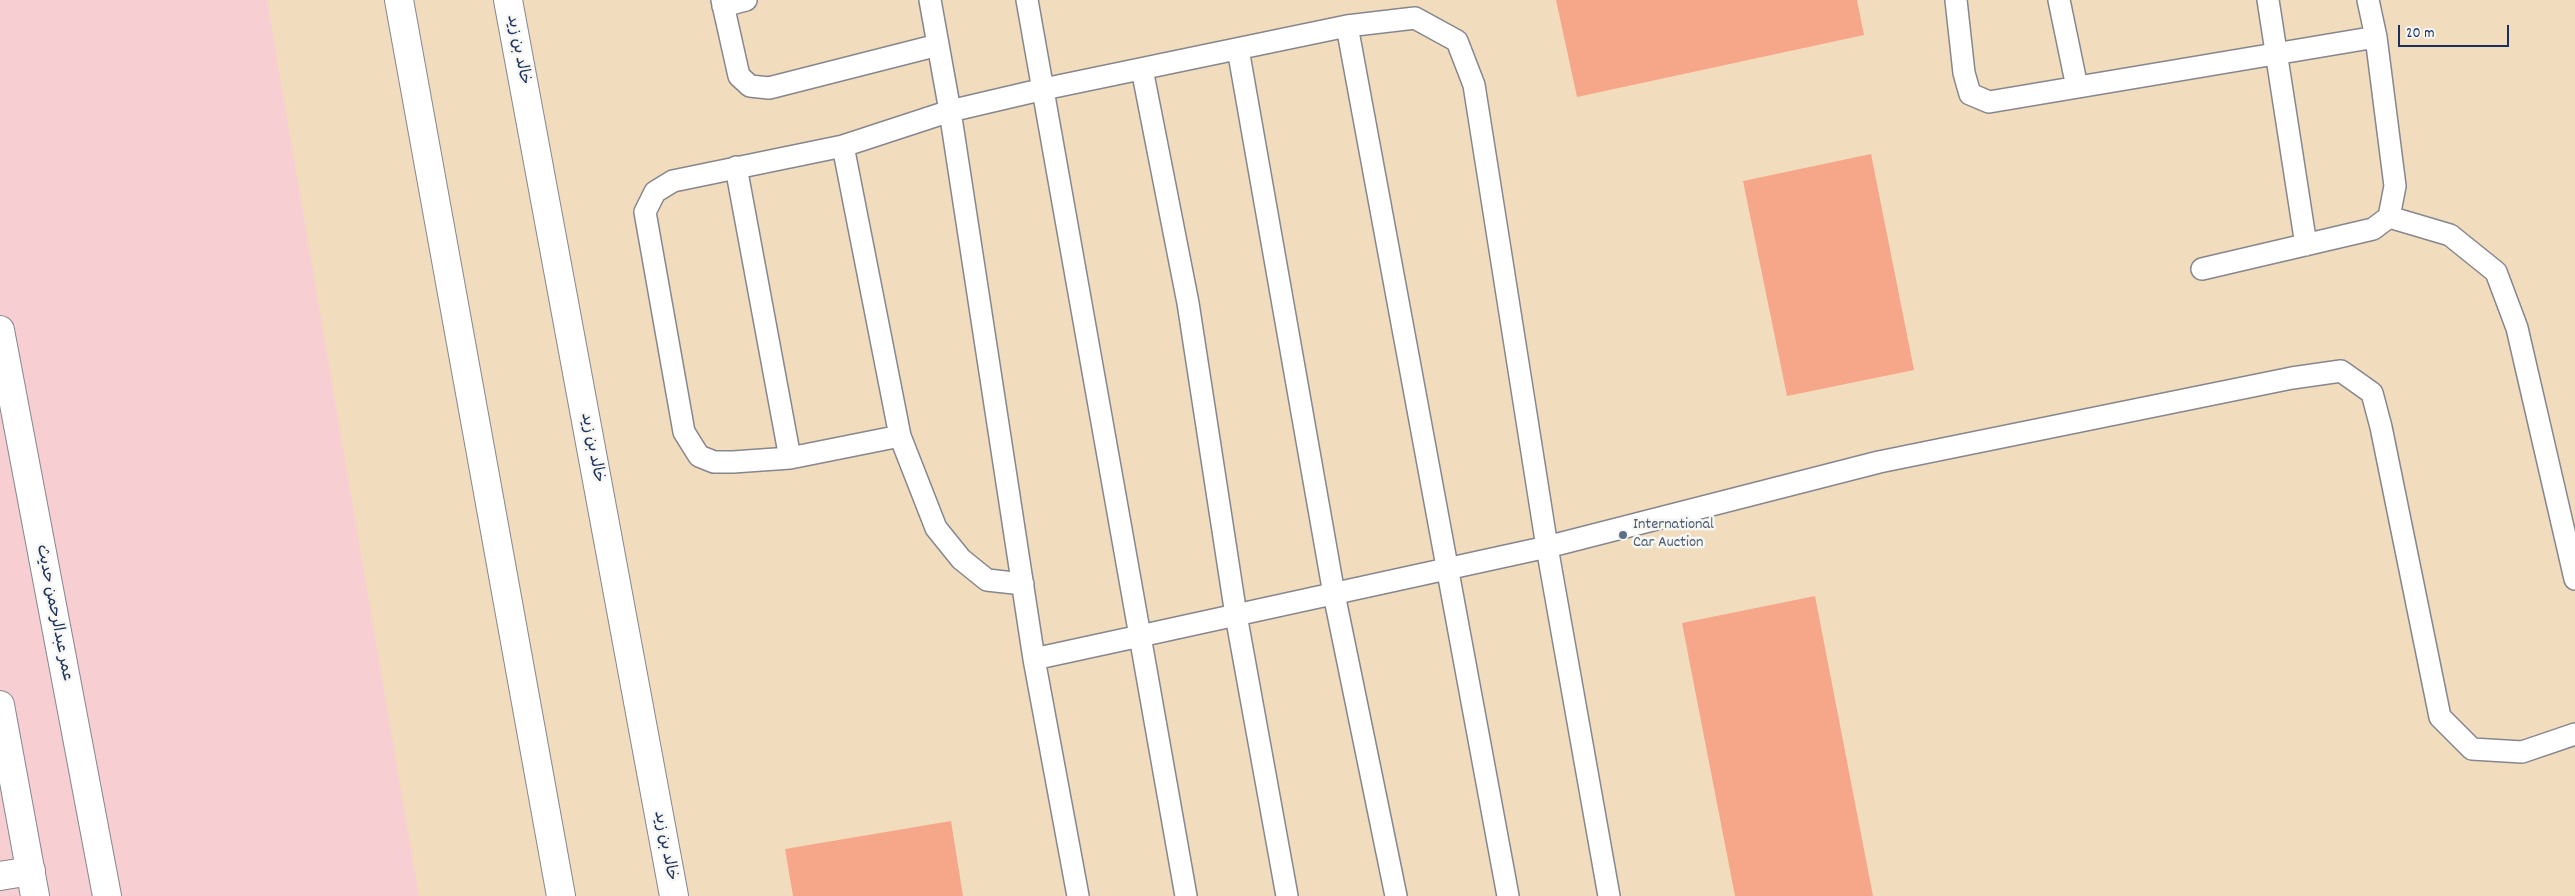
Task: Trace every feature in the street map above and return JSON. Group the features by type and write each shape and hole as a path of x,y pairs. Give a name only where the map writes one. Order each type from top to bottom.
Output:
{"street":[{"path":"399,0 560,896"},
{"name":"خالد بن زيد","path":"508,0 674,896"},
{"name":"عمر عبدالرحمن حديث","path":"0,330 106,896"},
{"path":"0,705 33,884 0,876"}],"lane":[{"path":"746,0 723,3 739,76 750,86 769,88 938,45"},
{"path":"930,0 950,111 1034,659 1078,896"},
{"path":"1027,0 1186,896"},
{"path":"1956,0 1964,72 1970,94 1989,102 2376,37"},
{"path":"2059,0 2077,87"},
{"path":"2268,0 2306,245"},
{"path":"2202,269 2373,229 2388,217 2394,186 2376,37 2368,0"},
{"path":"900,436 790,458 714,462 699,456 684,432 645,212 654,192 674,181 843,146 950,111 1044,89 1347,26 1415,18 1457,41 1474,85 1547,547 1609,896"},
{"path":"1347,26 1508,896"},
{"path":"1238,49 1334,594 1396,896"},
{"path":"1142,69 1188,303 1236,615 1287,896"},
{"path":"843,146 900,436 936,528 961,559 987,580 1023,584"},
{"path":"736,167 790,458"},
{"path":"2388,217 2450,235 2496,272 2517,328 2575,579"},
{"path":"1034,659 1449,570 1547,547 1879,462 2292,378 2341,371 2372,394 2381,427 2440,717 2472,749 2522,752 2575,734"}],"shaded area":[{"path":"0,0 267,0 419,896 0,896"}],"building":[{"path":"1556,0 1857,0 1864,35 1577,97"},
{"path":"1871,154 1914,370 1787,396 1743,181"},
{"path":"1815,596 1873,896 1735,896 1682,623"},
{"path":"951,821 963,896 793,896 785,849"}],"place":[{"name":"International Car Auction","path":"1623,535"}]}
